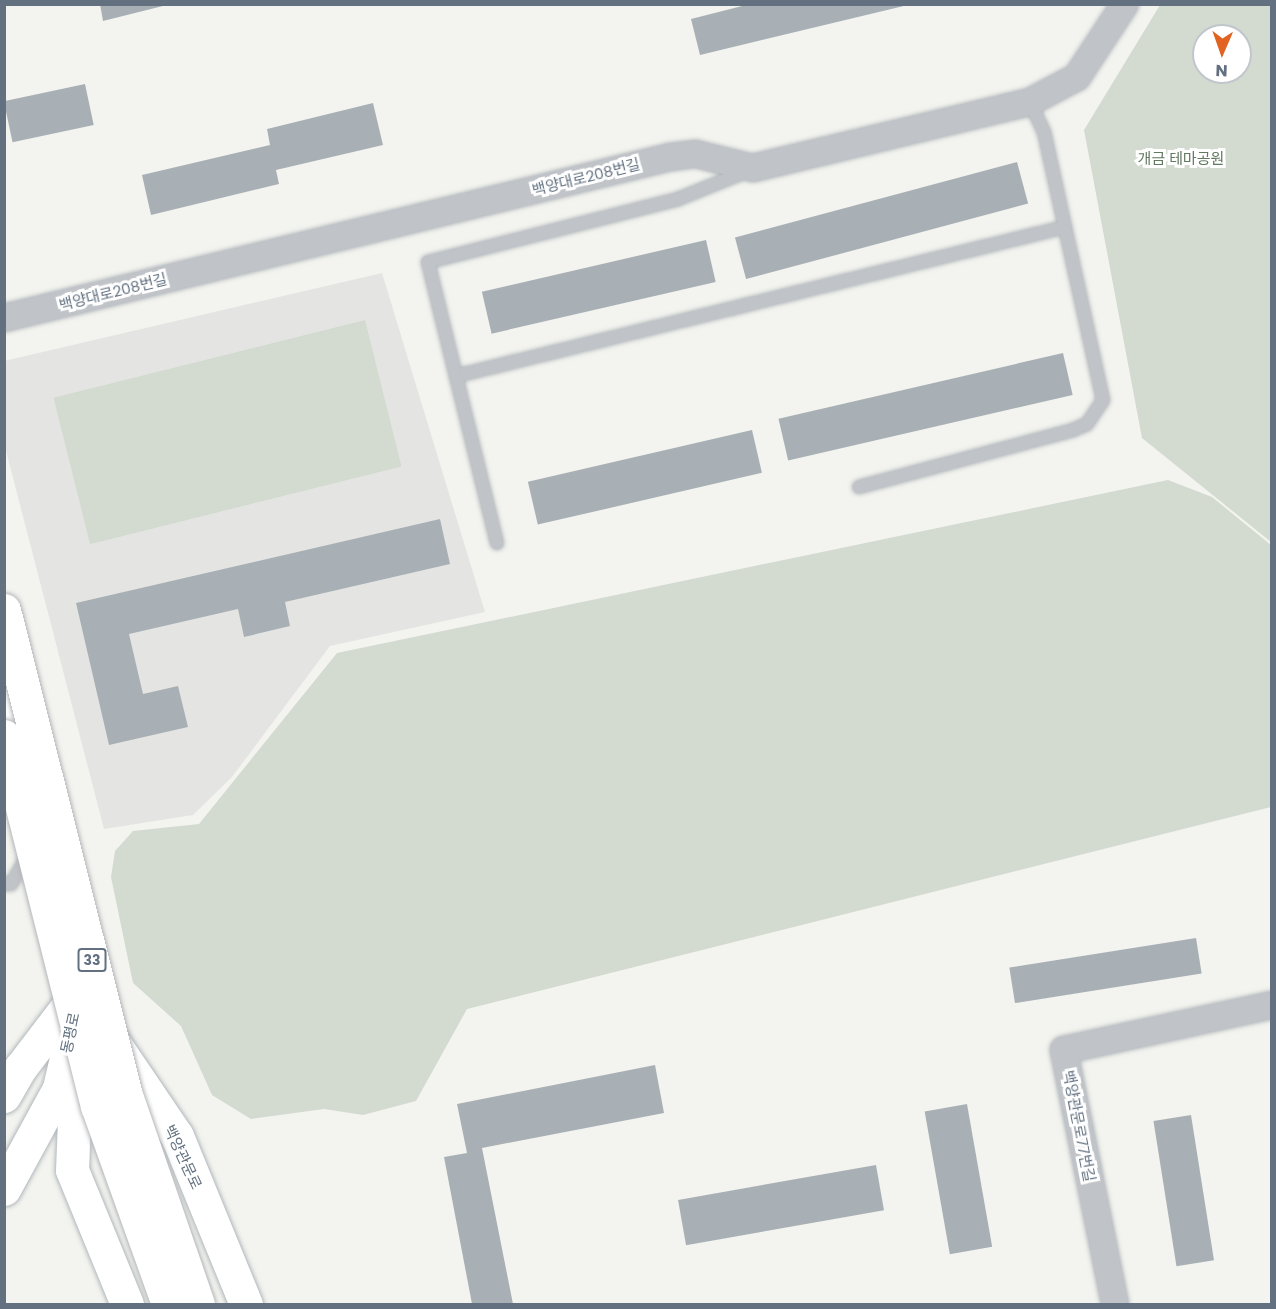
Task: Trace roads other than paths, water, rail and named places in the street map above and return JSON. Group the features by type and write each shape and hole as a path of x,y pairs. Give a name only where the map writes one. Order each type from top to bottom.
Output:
{"main road":[{"name":"33","path":"4,610 126,1095 198,1305"},
{"name":"백양관문로","path":"4,682 79,992 72,1170 127,1305"},
{"name":"33","path":"4,736 97,1106 168,1305"},
{"name":"백양관문로","path":"79,992 177,1136 246,1305"},
{"name":"동평로","path":"4,1096 21,1066 79,992"},
{"name":"동평로","path":"4,1189 59,1088 79,992"}],"street":[{"name":"백양대로208번길","path":"4,318 670,156 696,154 753,168 1030,102 1077,77 1125,4"},
{"name":"백양관문로77번길","path":"1115,1305 1064,1050 1272,1005"}],"lane":[{"path":"860,487 1073,430 1096,413 1103,392 1044,132 1030,102"},
{"path":"497,543 428,262 678,199 753,168"},
{"path":"456,376 1065,227"},
{"path":"4,884 11,884 41,835"}],"park label":[{"name":"개금 테마공원","path":"1181,159"}]}
